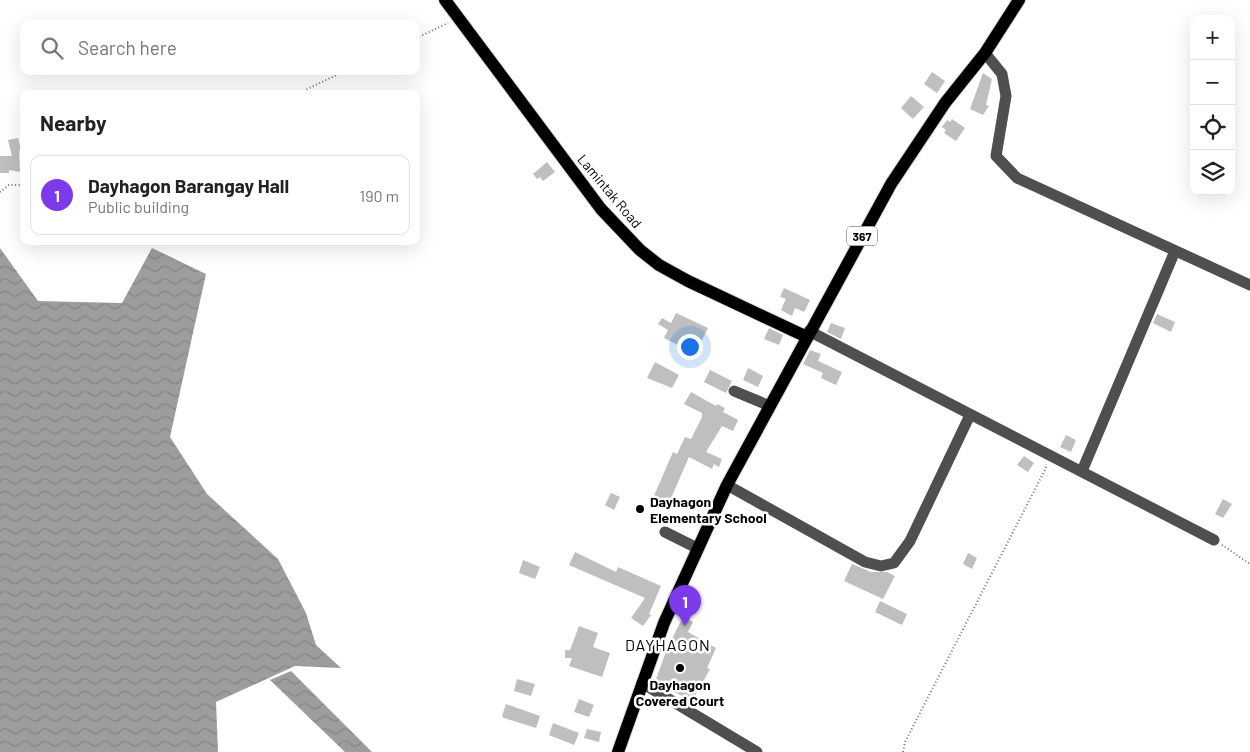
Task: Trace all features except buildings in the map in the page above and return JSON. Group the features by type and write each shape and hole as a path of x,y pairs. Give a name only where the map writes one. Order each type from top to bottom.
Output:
{"main road":[{"name":"Lamintak Road","path":"445,0 457,19 601,209 640,250 659,265 688,281 808,334"},
{"name":"367","path":"618,752 664,623 727,485 891,184 945,103 985,53 1020,0"}],"street":[{"path":"985,53 1002,74 1006,96 996,156 1018,178 1250,285"},
{"path":"1082,471 1175,251"},
{"path":"808,334 1047,452 1214,540"},
{"path":"734,391 770,406"},
{"path":"727,485 865,562 881,566 888,565 894,563 910,541 970,415"},
{"path":"665,532 697,548"},
{"path":"642,683 757,752"}],"path":[{"path":"420,36 457,19"},
{"path":"305,90 337,75"},
{"path":"0,192 9,185 20,185"},
{"path":"903,752 905,742 1046,468 1047,452"},
{"path":"1214,540 1250,564"}],"water":[{"path":"0,248 38,301 122,303 152,248 206,274 170,437 207,494 278,559 306,613 316,645 341,668 295,666 216,702 218,752 0,752"},
{"path":"291,671 372,752 345,752 270,680"}],"place":[{"name":"Dayhagon Elementary School","path":"640,509"},
{"name":"Dayhagon Barangay Hall","path":"685,626"},
{"name":"Dayhagon Covered Court","path":"680,668"}],"district":[{"name":"DAYHAGON","path":"668,644"}]}
